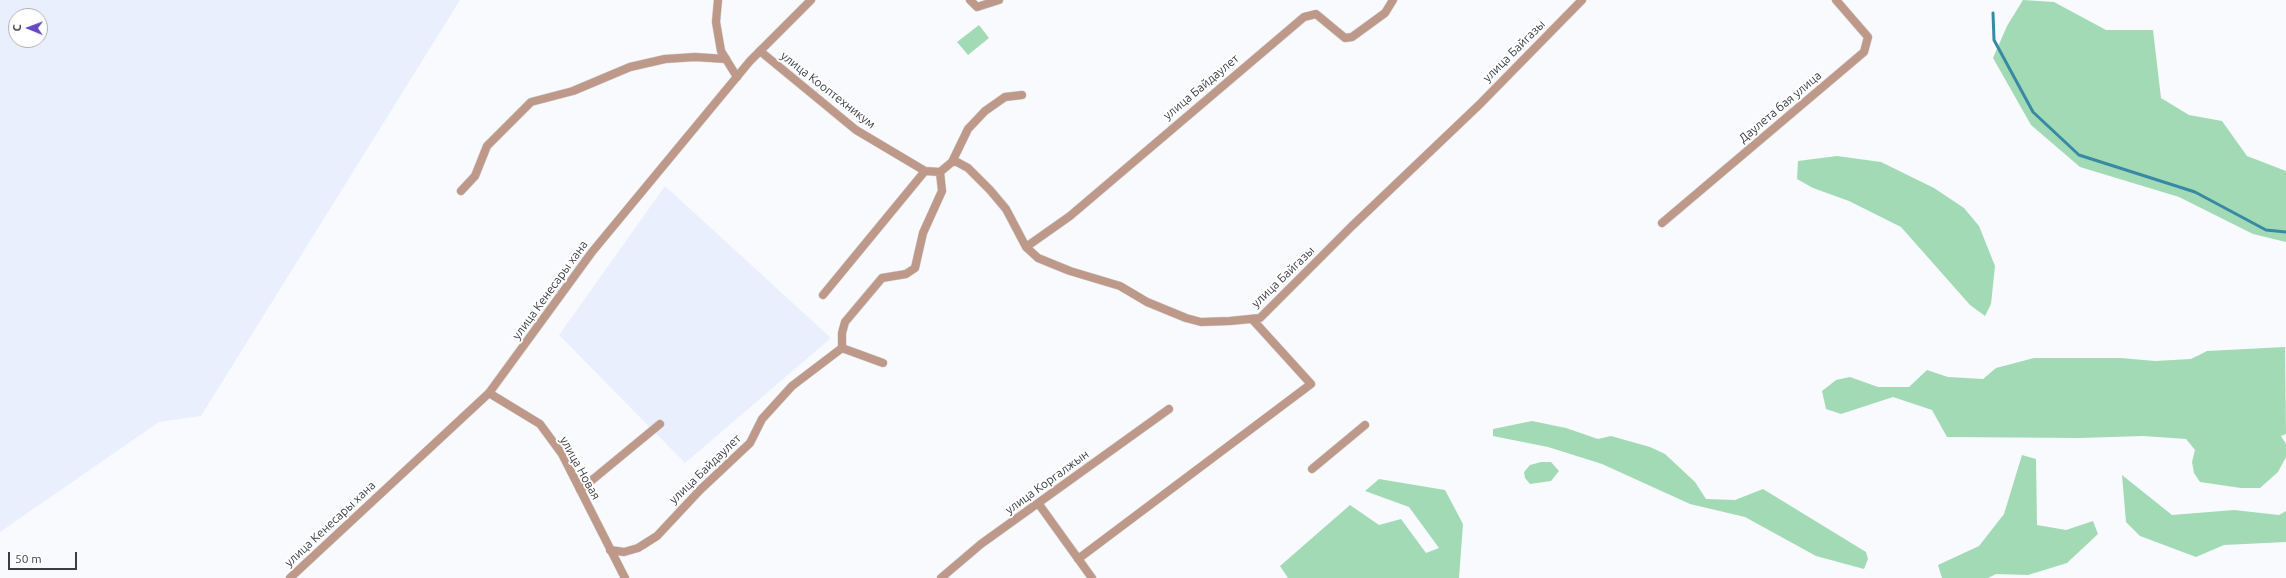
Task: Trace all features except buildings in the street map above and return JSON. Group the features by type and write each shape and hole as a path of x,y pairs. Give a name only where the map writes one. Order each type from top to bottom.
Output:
{"street":[{"path":"718,0 716,22 721,51 737,77"},
{"name":"улица Кенесары хана","path":"290,578 489,393 592,252 737,77 760,51 811,0"},
{"path":"970,0 977,7 999,0"},
{"name":"улица Байдаулет","path":"1026,247 1070,216 1304,17 1316,14 1345,38 1352,37 1385,13 1393,0"},
{"name":"улица Байгазы","path":"1252,319 1260,318 1480,104 1582,0"},
{"name":"Даулета бая улица","path":"1662,223 1864,52 1868,37 1836,0"},
{"name":"улица Кооптехникум","path":"760,51 856,130 925,172"},
{"path":"461,191 475,176 487,146 531,102 573,91 630,68 665,59 695,56 726,59"},
{"path":"823,295 925,172 940,172 952,162 968,129 985,111 1006,97 1022,95"},
{"path":"952,162 957,162 968,168 990,190 1006,209 1026,247 1038,258 1070,271 1120,286 1147,302 1186,318 1201,322 1252,319"},
{"path":"883,363 842,348 842,334 845,322 882,278 906,274 915,268 923,233 942,191 940,172"},
{"name":"улица Байгазы","path":"1078,558 1311,384 1252,319"},
{"name":"улица Байдаулет","path":"610,550 624,552 638,548 657,536 700,490 750,443 762,419 792,386 842,348"},
{"name":"улица Новая","path":"489,393 540,424 562,454 625,578"},
{"name":"улица Коргалжын","path":"941,578 981,544 1169,409"},
{"path":"580,490 660,424"},
{"path":"1312,469 1365,425"},
{"path":"1038,503 1092,578"}],"shaded area":[{"path":"0,0 460,0 201,416 159,422 0,532"},
{"path":"665,186 831,338 685,463 559,335"}],"green space":[{"path":"2023,0 2054,2 2106,30 2153,30 2161,98 2189,115 2222,121 2247,156 2286,171 2286,242 2253,234 2179,197 2080,167 2031,125 1993,58 2007,26"},
{"path":"979,25 989,38 968,55 957,42"},
{"path":"1837,156 1881,162 1934,188 1964,208 1979,226 1995,266 1991,304 1985,316 1970,305 1901,227 1849,201 1813,188 1797,179 1798,161"},
{"path":"2285,347 2286,434 2281,436 2286,444 2286,457 2278,472 2260,488 2241,488 2200,482 2194,473 2192,462 2195,450 2186,439 2143,436 2080,438 1947,437 1932,410 1893,397 1841,414 1826,409 1822,391 1836,380 1850,377 1878,387 1909,387 1927,370 1948,377 1983,379 1996,368 2034,358 2121,358 2155,361 2191,359 2207,351"},
{"path":"1532,421 1566,428 1598,439 1611,436 1650,447 1665,454 1695,482 1706,499 1735,500 1763,489 1866,552 1868,559 1864,569 1816,556 1745,517 1690,504 1602,464 1548,447 1493,436 1493,429"},
{"path":"2022,455 2036,459 2037,525 2066,530 2093,521 2098,534 2067,563 2028,575 1996,574 1988,578 1942,578 1938,565 1979,546 2004,514"},
{"path":"1541,462 1551,462 1559,471 1551,481 1530,484 1525,478 1524,472 1530,465"},
{"path":"2122,475 2172,515 2234,510 2279,515 2286,511 2286,542 2224,545 2196,557 2140,536 2126,522"},
{"path":"1379,479 1445,490 1463,524 1459,578 1288,578 1280,566 1350,505 1379,525 1401,519 1426,553 1439,548 1409,507 1365,491"}],"waterway":[{"path":"1993,13 1994,40 2033,112 2079,155 2195,192 2266,230 2286,232"}]}
